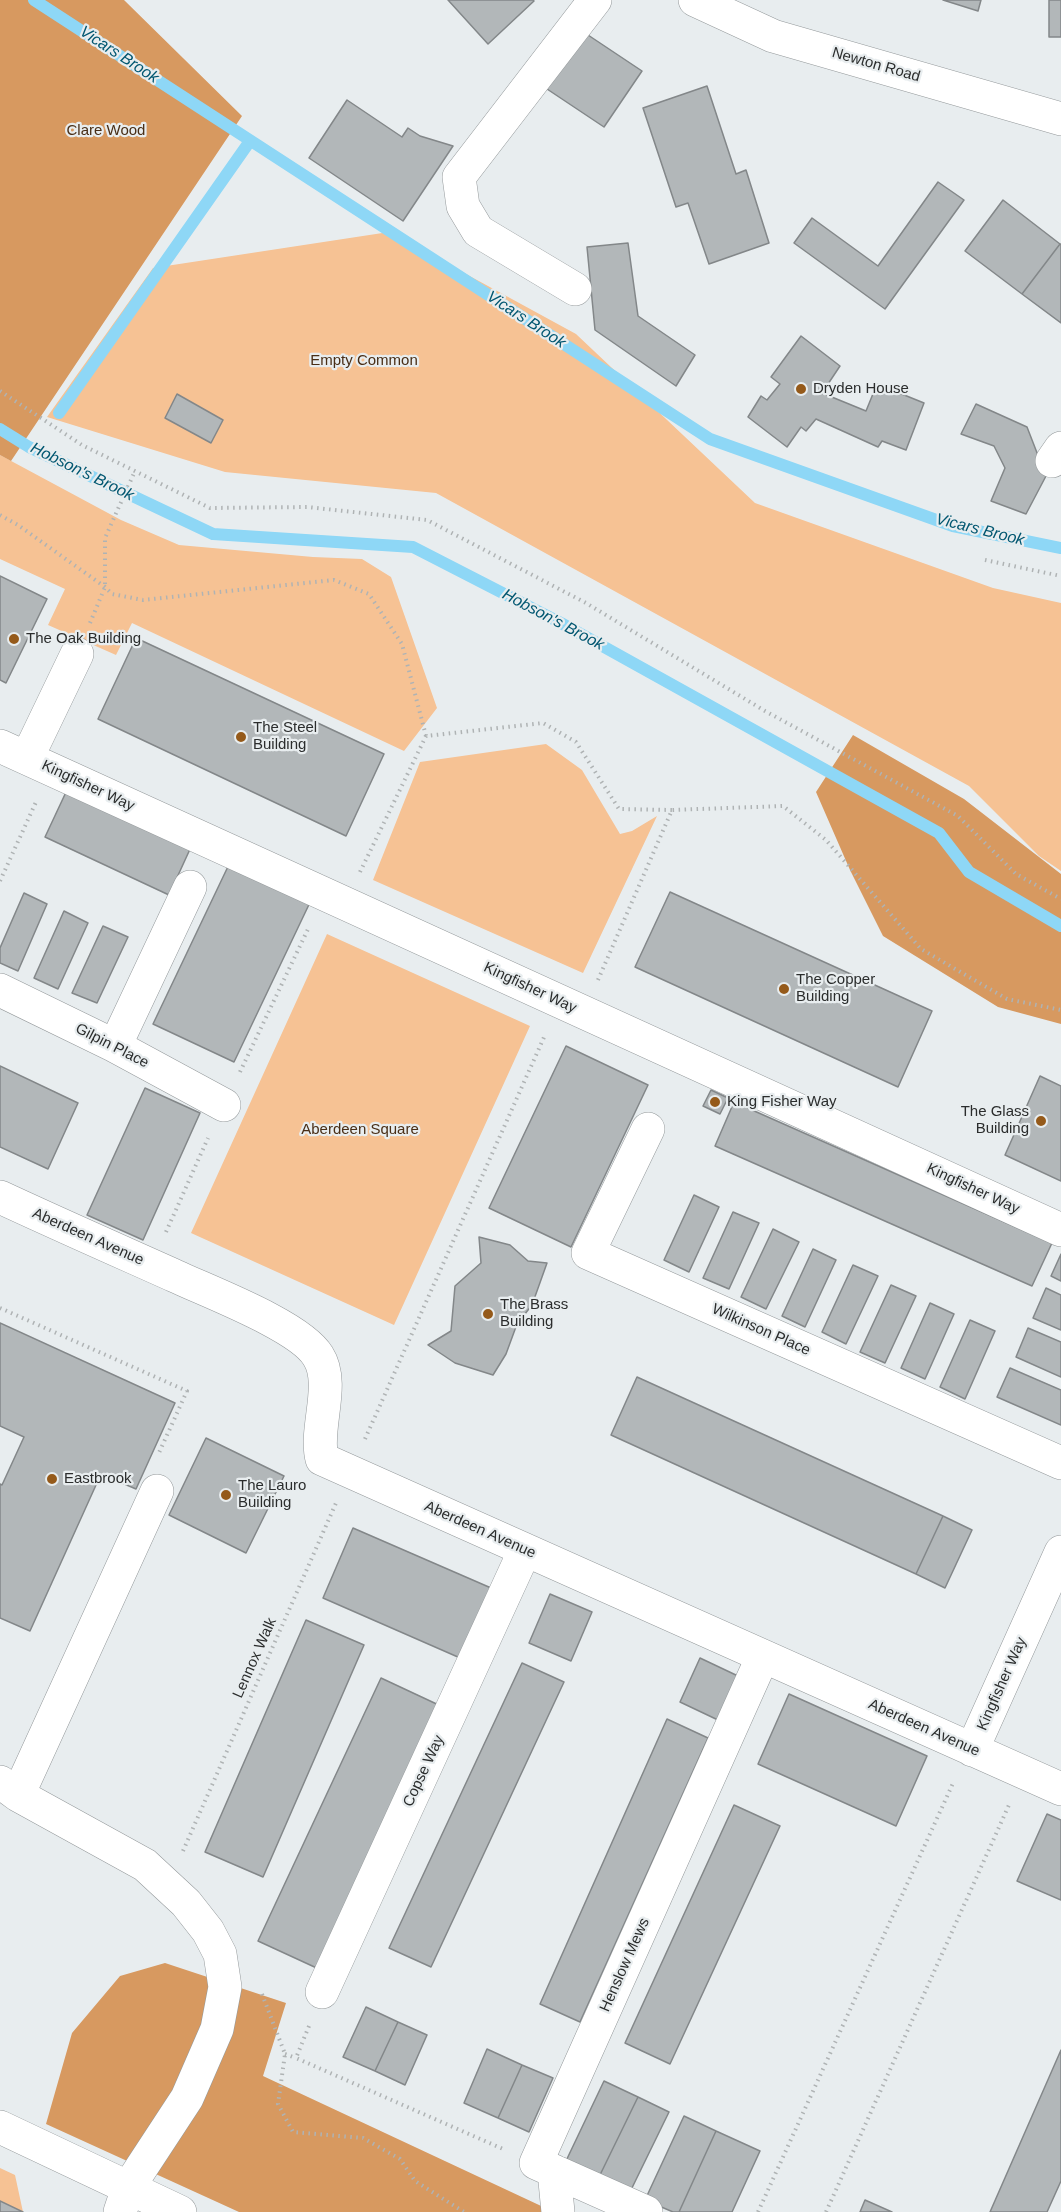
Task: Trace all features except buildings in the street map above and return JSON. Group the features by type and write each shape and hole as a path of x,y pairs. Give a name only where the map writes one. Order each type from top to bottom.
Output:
{"street":[{"path":"575,289 478,231 463,206 459,177 595,0"},
{"name":"Newton Road","path":"695,0 773,36 1061,119"},
{"path":"26,757 77,654"},
{"name":"Kingfisher Way","path":"26,757 1061,1230"},
{"path":"115,1046 190,887"},
{"name":"Gilpin Place","path":"0,990 115,1046 224,1105"},
{"name":"Wilkinson Place","path":"648,1129 588,1253 1061,1463"},
{"name":"Aberdeen Avenue","path":"0,1197 229,1301 286,1328 304,1340 319,1356 323,1374 325,1396 319,1449 322,1459 1061,1789"},
{"path":"124,2200 187,2098 217,2029 225,1987 220,1954 208,1931 186,1903 145,1865 9,1788 157,1491"},
{"name":"Copse Way","path":"322,1992 525,1550"},
{"name":"Kingfisher Way","path":"970,1749 1061,1552"},
{"name":"Henslow Mews","path":"545,2167 763,1656"},
{"path":"0,2127 55,2151 124,2200 180,2212"},
{"path":"545,2167 558,2212"},
{"path":"545,2167 646,2212"}],"path":[{"path":"0,391 82,445 210,508 308,507 427,520 586,603 765,711 958,816 1016,874 1061,899"},
{"path":"77,654 105,587 105,538 116,509 135,471"},
{"path":"0,515 18,525 112,594 143,600 334,580 369,594 402,644 426,736 345,903"},
{"path":"985,560 1061,576"},
{"path":"426,736 543,723 576,742 619,810 783,806 826,840 921,949 1008,999 1061,1010"},
{"path":"0,881 26,757"},
{"name":"Lennox Walk","path":"182,1853 350,1472 572,1007 672,810"},
{"path":"0,1308 187,1391 158,1456"},
{"path":"758,2212 970,1749"},
{"path":"826,2212 1024,1773"},
{"path":"260,1987 285,2054 278,2103 293,2132 363,2138 400,2159 415,2181 464,2212"},
{"path":"296,2058 322,1992"},
{"path":"285,2054 545,2167"}],"green space":[{"name":"Clare Wood","path":"0,0 124,0 242,116 11,461 0,455"},
{"name":"Empty Common","path":"389,232 576,334 755,503 993,588 1061,603 1061,871 1039,856 969,786 436,493 225,472 47,417 153,268"},
{"path":"0,455 121,520 179,545 362,559 391,577 437,708 404,751 132,623 116,655 48,625 65,589 0,559"},
{"path":"853,735 964,799 1061,874 1061,1024 998,1007 883,936 850,870 816,792"},
{"path":"546,744 582,770 620,834 632,831 657,816 583,973 373,880 420,762"},
{"name":"Aberdeen Square","path":"327,934 530,1026 394,1325 191,1233"},
{"path":"165,1963 286,2003 263,2076 554,2212 239,2212 46,2124 72,2033 120,1976"},
{"path":"0,2168 15,2175 23,2212 0,2201"}],"waterway":[{"name":"Vicars Brook","path":"34,0 710,439 953,526 1061,548"},
{"path":"59,413 250,141"},
{"name":"Hobson's Brook","path":"0,429 29,447 213,534 413,547 561,623 939,833 969,872 1061,926"}],"place":[{"name":"Dryden House","path":"801,389"},
{"name":"The Oak Building","path":"14,639"},
{"name":"The Steel Building","path":"241,737"},
{"name":"The Copper Building","path":"784,989"},
{"name":"King Fisher Way","path":"715,1102"},
{"name":"The Glass Building","path":"1041,1121"},
{"name":"The Brass Building","path":"488,1314"},
{"name":"Eastbrook","path":"52,1479"},
{"name":"The Lauro Building","path":"226,1495"}]}
